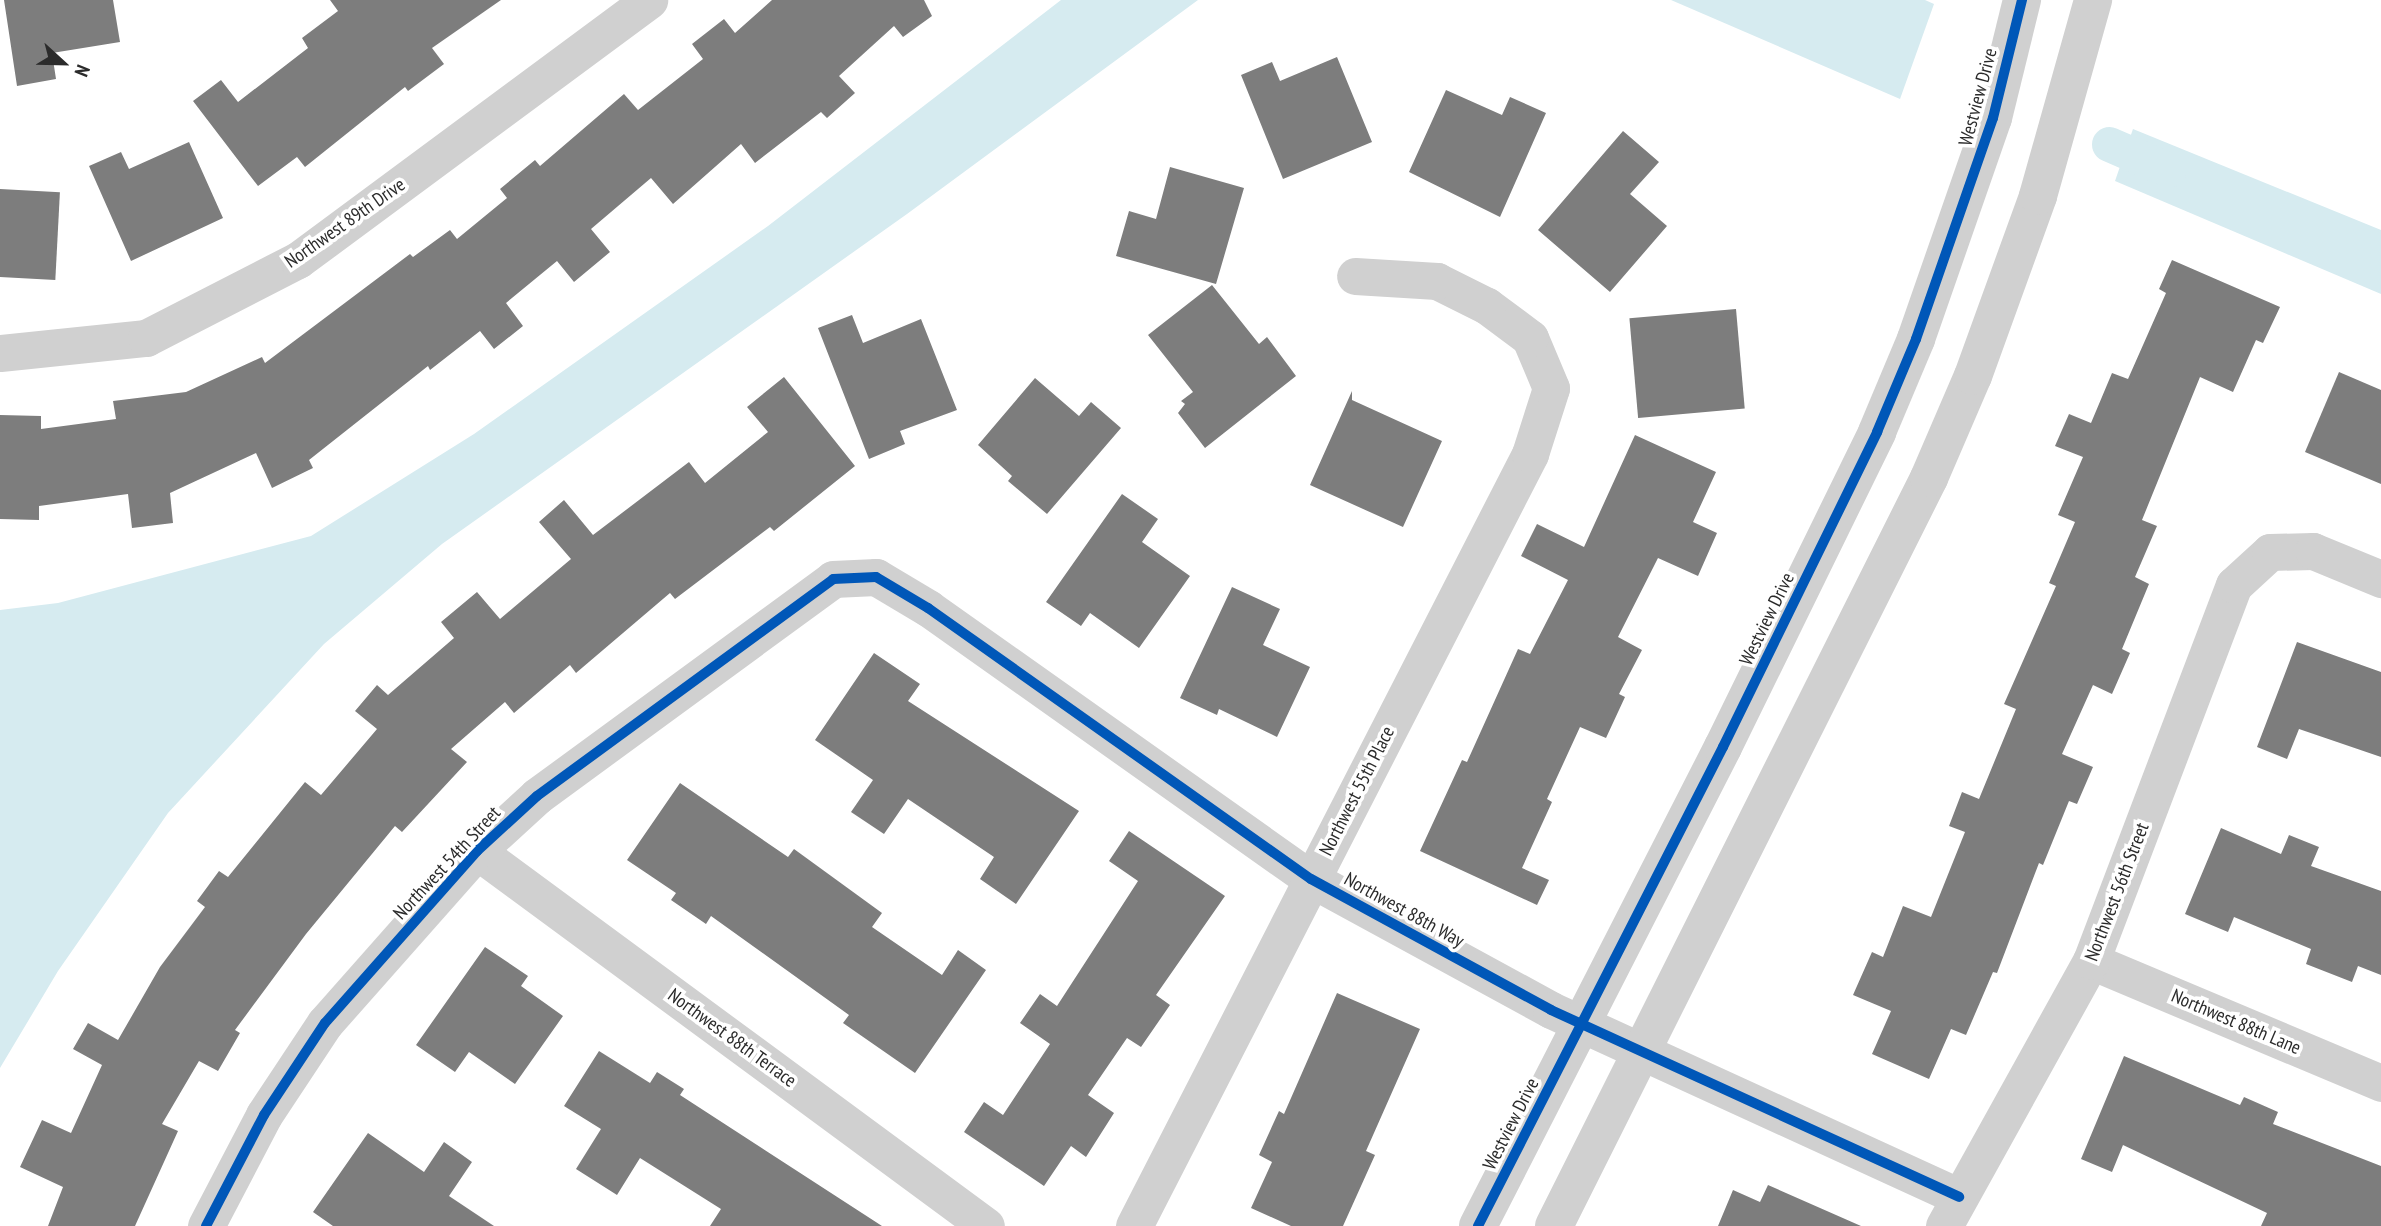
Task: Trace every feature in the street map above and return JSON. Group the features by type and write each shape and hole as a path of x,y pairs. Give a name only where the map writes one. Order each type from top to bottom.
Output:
{"street":[{"name":"Northwest 89th Drive","path":"0,353 146,338 298,260 649,0"},
{"name":"Westview Drive","path":"1479,1226 1583,1024 1877,432 1977,167 2022,0"},
{"path":"1553,1226 1929,478 2022,242 2070,92 2093,0"},
{"name":"Northwest 55th Place","path":"1133,1226 1530,454 1552,388 1530,338 1487,306 1437,281 1355,276"},
{"name":"Northwest 56th Street","path":"1951,1212 2091,961 2234,585 2270,552 2313,551 2381,579"},
{"name":"Northwest 88th Way","path":"876,577 929,608 1311,879 1583,1024 1643,1051 1951,1212"},
{"name":"Northwest 54th Street","path":"206,1226 264,1115 325,1023 477,851 537,796 833,579 876,577"},
{"name":"Northwest 88th Terrace","path":"477,851 986,1226"},
{"name":"Northwest 88th Lane","path":"2091,961 2381,1083"}],"shaded area":[{"path":"1061,0 1198,0 907,214 442,544 324,644 168,813 58,971 0,1068 0,610 58,603 311,536 474,434 768,226"},
{"path":"1671,0 1925,0 1934,4 1900,99"},
{"path":"2133,129 2381,230 2381,294 2115,181"}],"building":[{"path":"4,0 113,0 120,42 52,53 56,79 17,86"},
{"path":"330,0 501,0 432,48 444,64 408,91 405,87 305,167 297,157 258,186 193,101 221,80 238,102 308,48 302,38 338,11"},
{"path":"772,0 924,0 932,16 903,37 894,26 839,76 855,93 827,118 821,112 755,163 741,144 673,204 651,178 591,229 610,252 574,282 557,261 506,303 523,326 494,349 480,331 430,370 428,366 309,460 313,468 272,488 256,453 170,493 173,523 132,528 128,494 39,506 39,520 0,519 0,415 41,416 41,429 116,419 113,401 186,392 262,357 265,363 410,254 413,257 450,230 457,239 507,198 500,189 535,160 540,166 624,94 638,110 703,59 692,44 724,19 735,33"},
{"path":"1337,57 1372,142 1283,179 1241,75 1272,62 1280,81"},
{"path":"1446,90 1502,115 1510,97 1546,113 1500,217 1409,172"},
{"path":"1623,131 1659,162 1630,194 1667,226 1610,292 1538,230"},
{"path":"189,142 223,218 131,261 89,166 121,152 129,169"},
{"path":"1170,167 1244,188 1216,284 1116,256 1129,211 1156,219"},
{"path":"0,189 60,192 55,280 0,277"},
{"path":"2172,260 2280,307 2263,343 2256,340 2233,392 2200,377 2142,520 2157,526 2135,577 2149,584 2122,649 2130,653 2112,694 2093,685 2062,754 2093,767 2077,804 2069,801 2043,865 2039,863 1997,973 1993,972 1966,1035 1951,1029 1929,1079 1872,1054 1891,1011 1853,995 1872,952 1883,957 1903,906 1931,917 1965,832 1949,826 1962,792 1979,799 2016,709 2004,704 2056,586 2049,583 2075,522 2058,515 2083,457 2055,446 2069,414 2091,423 2112,373 2128,379 2166,293 2159,289"},
{"path":"1212,285 1259,344 1267,337 1296,376 1205,448 1178,413 1185,404 1181,401 1193,392 1148,335"},
{"path":"1736,309 1745,409 1638,418 1629,318"},
{"path":"852,315 863,343 921,319 957,410 900,431 905,444 869,459 818,328"},
{"path":"2339,372 2381,390 2381,484 2305,452"},
{"path":"784,377 855,466 774,531 770,527 675,599 670,593 576,673 570,665 514,713 505,702 451,749 467,762 402,832 395,826 306,934 235,1030 240,1033 218,1071 199,1061 162,1124 178,1131 135,1226 48,1226 63,1187 20,1167 42,1120 71,1133 102,1065 73,1049 88,1023 118,1040 160,967 205,907 197,901 219,871 228,877 305,782 321,795 377,729 355,711 377,685 388,695 454,638 441,622 477,592 500,619 571,559 539,522 564,500 593,535 689,462 705,483 768,432 747,407"},
{"path":"1035,378 1079,416 1091,402 1121,428 1047,514 1008,481 1012,476 978,445"},
{"path":"1352,391 1352,400 1442,441 1403,527 1310,485"},
{"path":"1635,435 1716,472 1693,522 1717,533 1698,576 1658,558 1618,637 1642,650 1619,694 1625,697 1606,738 1580,727 1547,799 1552,802 1522,868 1549,880 1537,905 1420,851 1462,760 1467,762 1518,649 1530,654 1568,580 1521,556 1537,524 1584,547"},
{"path":"1122,494 1158,519 1142,542 1190,576 1139,648 1090,613 1081,626 1046,602"},
{"path":"1232,587 1280,609 1263,645 1310,667 1277,737 1219,709 1217,715 1180,698"},
{"path":"2297,642 2381,672 2381,757 2299,729 2287,759 2257,747"},
{"path":"874,653 920,684 908,701 1079,811 1016,904 980,879 994,857 908,799 884,834 851,812 873,780 815,740"},
{"path":"680,783 788,857 794,849 882,913 872,927 942,975 958,950 986,970 915,1073 843,1023 849,1015 711,916 706,924 671,900 676,893 627,860"},
{"path":"2221,828 2281,854 2289,835 2319,847 2311,866 2381,891 2381,975 2358,966 2352,982 2306,964 2311,949 2234,917 2228,932 2185,914"},
{"path":"1129,831 1225,896 1156,995 1170,1005 1141,1047 1127,1038 1088,1095 1114,1113 1086,1157 1071,1146 1044,1186 964,1132 984,1102 1003,1115 1050,1044 1020,1023 1040,994 1057,1006 1138,881 1109,861"},
{"path":"485,947 528,976 521,986 563,1016 515,1084 469,1052 455,1072 416,1045"},
{"path":"1337,993 1420,1029 1366,1151 1375,1155 1343,1226 1291,1226 1251,1208 1272,1162 1259,1155 1279,1111 1284,1114"},
{"path":"599,1051 650,1083 657,1072 684,1089 680,1095 882,1226 710,1226 721,1209 640,1158 617,1195 576,1169 601,1129 564,1106"},
{"path":"2124,1056 2240,1105 2244,1097 2278,1112 2273,1124 2381,1166 2381,1226 2261,1226 2267,1213 2123,1145 2112,1172 2081,1159"},
{"path":"368,1133 424,1172 444,1142 472,1162 449,1196 494,1226 333,1226 313,1212"},
{"path":"1768,1185 1861,1226 1718,1226 1733,1190 1760,1202"}],"waterway":[{"path":"2109,144 2169,170"}],"cycle path":[{"path":"1478,1226 1723,747 1877,432 1916,339 1993,118 2022,0"},
{"path":"206,1226 264,1115 325,1023 477,851 537,796 833,579 876,577 928,608 1311,879 1551,1010 1959,1197"}]}
